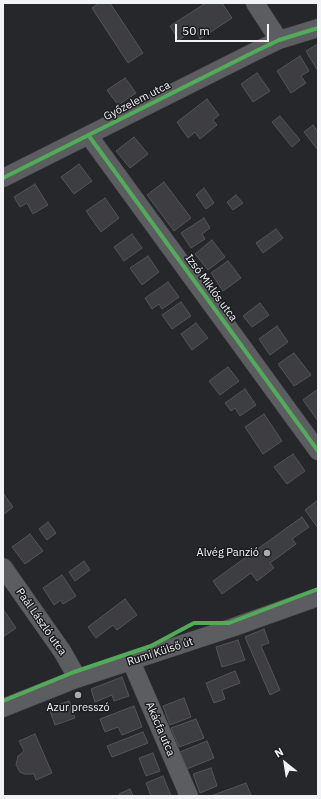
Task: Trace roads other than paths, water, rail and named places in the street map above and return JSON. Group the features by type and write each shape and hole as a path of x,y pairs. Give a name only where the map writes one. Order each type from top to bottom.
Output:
{"street":[{"path":"255,3 279,40"},
{"name":"Győzelem utca","path":"3,178 279,40 318,28"},
{"name":"Izsó Miklós utca","path":"89,136 318,451"},
{"name":"Paál László utca","path":"3,568 62,651 74,672 76,679"},
{"name":"Rumi Külső út","path":"3,708 76,679 231,628 318,597"},
{"name":"Akácfa utca","path":"131,661 189,796"}],"place":[{"name":"Alvég Panzió","path":"267,553"},
{"name":"Azur presszó","path":"78,695"}]}
